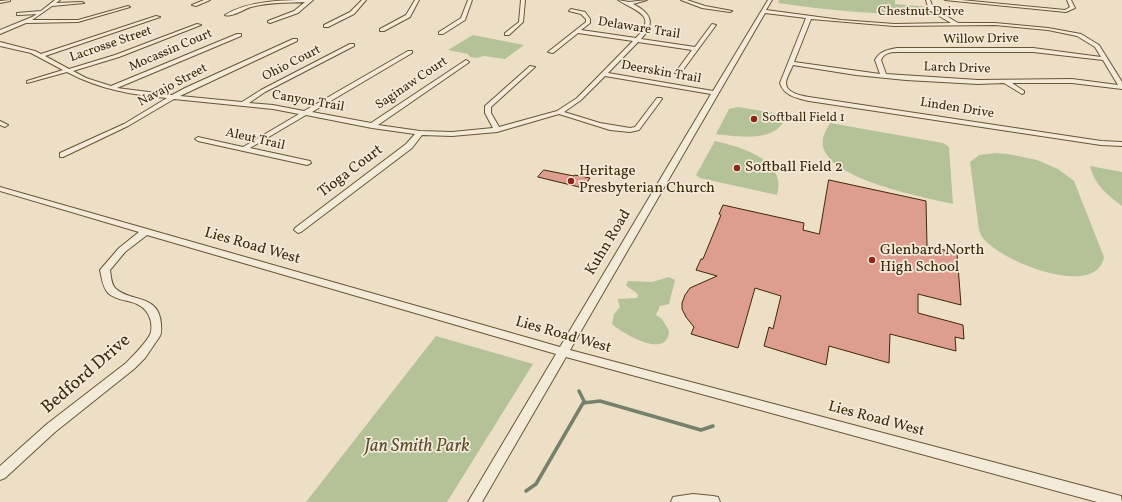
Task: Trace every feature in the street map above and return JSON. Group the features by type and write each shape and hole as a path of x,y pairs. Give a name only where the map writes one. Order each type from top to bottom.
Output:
{"street":[{"path":"0,2 8,0"},
{"path":"0,32 27,22 58,0"},
{"path":"194,5 208,0"},
{"path":"227,14 256,4 272,1 311,0"},
{"path":"270,22 296,12 311,0"},
{"path":"326,26 352,13 364,0"},
{"path":"382,30 408,16 417,0"},
{"path":"441,33 464,19 470,0"},
{"path":"507,34 520,22 523,0"},
{"path":"620,0 642,10 648,17 655,18"},
{"path":"629,3 645,0"},
{"path":"683,0 704,7 730,11"},
{"name":"Kuhn Road","path":"475,502 770,0"},
{"path":"928,0 931,9 957,25"},
{"path":"947,0 1066,11 1072,8 1069,0"},
{"path":"52,5 82,3"},
{"path":"27,22 78,21 128,7"},
{"path":"551,52 586,24 588,19 582,13 571,10"},
{"name":"Chestnut Drive","path":"763,11 894,25 1005,24 1048,29 1079,35 1097,46 1105,59"},
{"path":"19,14 43,12"},
{"path":"41,56 158,17"},
{"name":"Canyon Trail","path":"0,44 27,50 89,81 111,88 143,94 306,112 372,126 420,133 460,133 497,130 531,122 559,112 579,99 637,40 647,28 648,17"},
{"path":"791,63 810,17"},
{"name":"Lacrosse Street","path":"30,82 117,56 199,25"},
{"path":"678,73 714,25"},
{"name":"Delaware Trail","path":"577,31 696,49"},
{"name":"Mocassin Court","path":"111,88 239,35"},
{"name":"Navajo Street","path":"63,155 126,126 174,97 295,40"},
{"name":"Ohio Court","path":"243,104 263,91 352,45"},
{"name":"Willow Drive","path":"884,76 878,60 879,57 884,52 897,50 965,52 1033,50 1105,59"},
{"path":"244,149 410,52"},
{"path":"1105,59 1122,87"},
{"name":"Saginaw Court","path":"372,126 466,62"},
{"name":"Larch Drive","path":"791,63 884,76 940,80 1006,82 1072,81 1122,87"},
{"name":"Linden Drive","path":"791,63 783,85 789,92 809,99 1101,143 1122,144"},
{"path":"497,130 488,113 488,106 532,67"},
{"name":"Deerskin Trail","path":"604,74 714,94"},
{"path":"1006,82 1022,92"},
{"path":"559,112 582,121 634,132 659,99"},
{"name":"Tioga Court","path":"298,230 409,146 420,133"},
{"name":"Aleut Trail","path":"198,138 307,164"},
{"name":"Lies Road West","path":"0,189 562,352 1121,502"},
{"name":"Bedford Drive","path":"0,474 51,428 130,366 141,355 156,334 154,314 148,306 116,293 110,289 107,284 105,270 122,250 145,232"},
{"path":"678,502 693,500 713,502"}],"green space":[{"path":"779,0 895,0 895,4 930,7 938,15 838,10 778,3"},
{"path":"473,35 524,45 505,59 484,56 476,58 470,57 468,54 448,50"},
{"name":"Softball Field 1","path":"738,107 786,115 782,124 776,130 767,134 746,137 716,134 729,109"},
{"path":"830,123 943,143 949,147 953,204 901,192 879,185 842,168 829,158 823,146 823,137"},
{"name":"Softball Field 2","path":"715,141 749,151 769,164 776,173 779,183 777,195 700,178 696,175"},
{"path":"995,153 1037,160 1058,169 1074,181 1104,257 1097,269 1084,275 1067,276 1047,272 1008,257 983,238 979,230 970,162 979,155"},
{"path":"1090,166 1122,172 1122,206 1111,198 1098,184"},
{"path":"669,277 675,280 669,304 660,306 656,315 662,319 669,331 667,339 661,344 644,342 625,333 612,324 614,314 620,307 618,299 637,298 637,293 626,285 628,281 652,282"},
{"name":"Jan Smith Park","path":"436,336 533,364 447,502 306,502"}],"building":[{"name":"Heritage Presbyterian Church","path":"544,170 590,178 583,188 538,177"},
{"name":"Glenbard North High School","path":"829,180 926,201 927,246 957,253 961,305 918,294 918,313 963,325 964,339 955,337 956,351 890,334 889,363 829,346 826,365 764,346 769,327 773,329 781,296 755,288 738,348 691,334 694,327 682,309 682,303 690,288 717,276 696,270 701,259 703,259 721,215 719,214 723,205 804,223 803,230 819,234"}],"waterway":[{"path":"579,391 585,403"},
{"path":"585,403 600,401 701,430 713,426"},
{"path":"526,491 536,484 583,403 585,403"}],"place":[{"name":"Softball Field 1","path":"754,119"},
{"name":"Softball Field 2","path":"737,168"},
{"name":"Heritage Presbyterian Church","path":"571,181"},
{"name":"Glenbard North High School","path":"872,260"}]}
